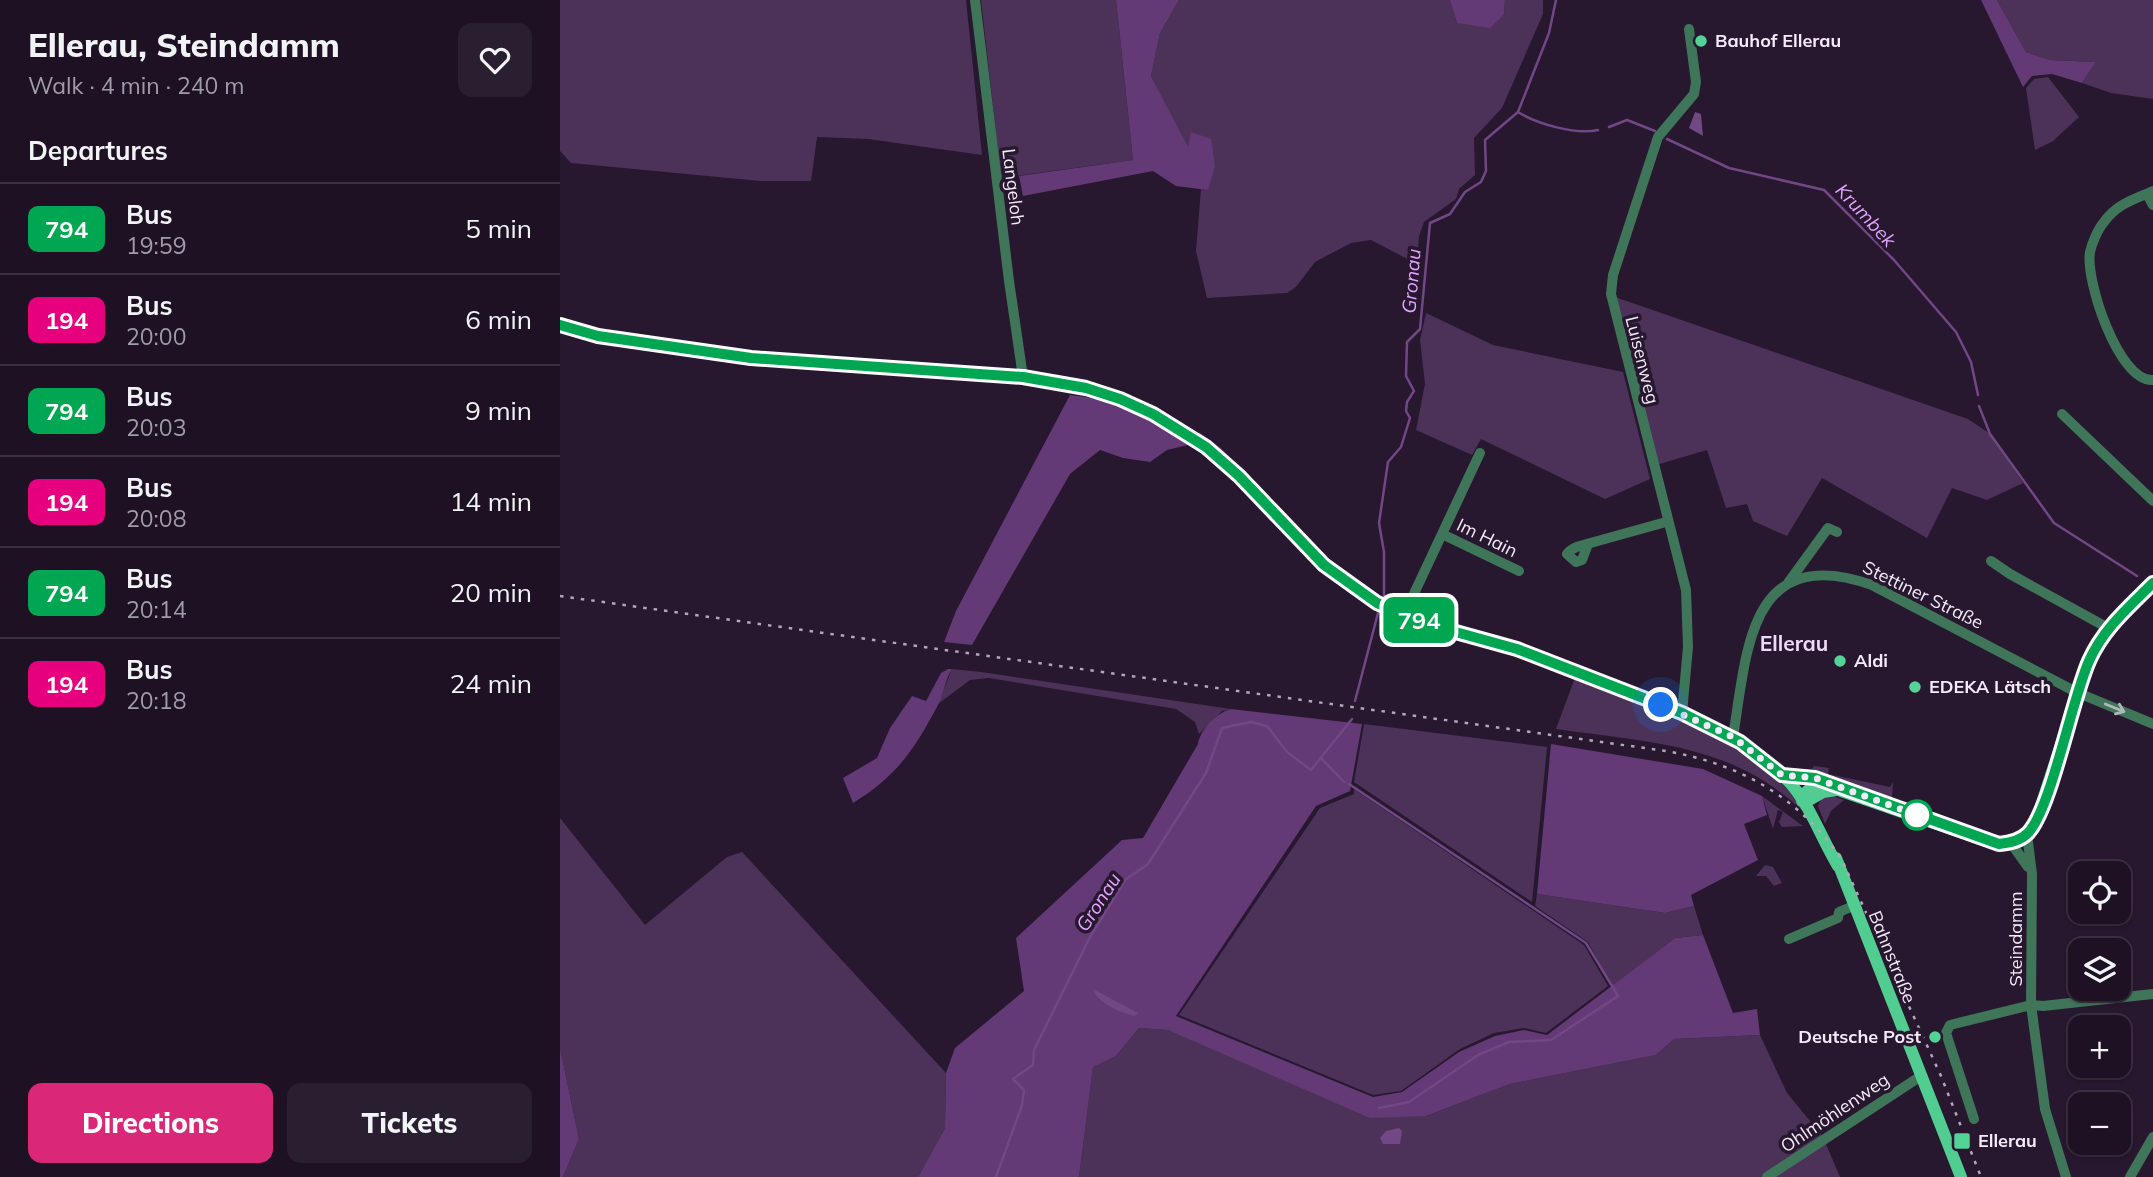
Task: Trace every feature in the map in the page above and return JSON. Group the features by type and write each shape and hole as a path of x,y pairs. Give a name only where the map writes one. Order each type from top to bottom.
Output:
{"main road":[{"name":"Bahnstraße","path":"560,325 598,336 751,358 1023,377 1086,388 1120,399 1188,433 1239,476 1324,565 1357,591 1404,615 1517,649 1682,713 1733,737 1782,775 1803,798 1838,866 1961,1177"},
{"path":"1782,775 1815,778 1989,842 2011,843 2027,834 2049,786 2089,659 2108,628 2153,583"},
{"path":"1803,798 1809,788 1818,785 1840,789"}],"street":[{"name":"Langeloh","path":"975,0 1023,377"},
{"name":"Luisenweg","path":"1682,713 1686,685 1688,615 1680,564 1666,522 1611,294 1613,275 1658,137 1694,93 1696,82 1689,29"},
{"path":"2153,205 2150,192 2120,204 2102,224 2090,253 2093,287 2108,329 2128,368 2137,376 2153,380"},
{"path":"2062,414 2153,501"},
{"path":"1404,615 1480,453"},
{"path":"1588,544 1666,522"},
{"path":"1788,583 1828,528 1837,532"},
{"name":"Im Hain","path":"1442,534 1519,571"},
{"path":"1991,561 2010,575 2108,628"},
{"name":"Stettiner Straße","path":"1733,737 1754,624 1761,609 1788,583 1824,573 1843,575 1872,585 2077,692 2153,724"},
{"name":"Steindamm","path":"2027,834 2032,874 2031,1005 2045,1109 2066,1177"},
{"name":"Steindamm","path":"2011,843 2032,874"},
{"path":"1789,939 1838,918 1839,912 1853,906"},
{"path":"1973,1119 1946,1033 1948,1027 1962,1019 2031,1005 2153,994"},
{"name":"Ohlmöhlenweg","path":"1767,1177 1921,1076"},
{"path":"2130,1177 2153,1137"}],"shaded area":[{"path":"560,0 966,0 982,155 868,139 817,137 811,181 760,181 571,163 560,151"},
{"path":"981,0 1116,0 1133,160 1001,178"},
{"path":"1116,0 1179,0 1160,33 1151,76 1188,147 1191,132 1211,139 1215,166 1208,190 1176,186 1153,171 1023,196 1019,176 1133,160"},
{"path":"1179,0 1450,0 1457,23 1504,14 1505,0 1543,0 1543,14 1502,108 1474,138 1475,175 1459,189 1456,199 1424,222 1419,236 1417,264 1371,240 1351,243 1315,262 1296,287 1287,293 1207,298 1196,251 1201,189 1208,190 1151,76 1160,33"},
{"path":"1450,0 1505,0 1504,14 1490,28 1457,23"},
{"path":"1981,0 1997,0 2026,52 2050,60 2096,62 2082,83 2052,74 2032,76 2023,87"},
{"path":"1997,0 2153,0 2153,99 2111,93 2082,83 2096,62 2050,60 2026,52"},
{"path":"2048,77 2079,117 2053,141 2035,150 2026,88 2034,79"},
{"path":"1695,112 1701,114 1703,136 1689,128"},
{"path":"1615,297 1968,419 1989,433 2023,483 1987,500 1952,488 1927,538 1822,478 1787,536 1753,521 1747,504 1726,508 1707,450 1656,465"},
{"path":"1426,313 1493,345 1623,372 1650,479 1605,499 1481,439 1472,455 1416,430 1425,384 1420,340"},
{"path":"1070,395 1117,404 1151,417 1166,425 1188,445 1167,450 1150,462 1123,458 1100,450 1070,474 972,645 944,642 956,611"},
{"path":"1199,432 1221,448 1308,541 1200,437"},
{"path":"952,669 1231,709 1222,711 1199,734 1195,722 1176,709 989,678 970,680 938,704"},
{"path":"952,669 938,705 912,749 881,783 853,803 843,778 877,758 890,728 912,696 926,701 941,673"},
{"path":"1576,675 1670,712 1732,744 1784,786 1804,812 1776,789 1748,772 1718,759 1657,743 1556,729"},
{"path":"1231,709 1362,724 1350,791 1316,806 1176,1016 1373,1097 1402,1092 1459,1052 1495,1036 1524,1030 1547,1035 1675,938 1703,935 1733,1013 1757,1009 1760,1035 1674,1039 1656,1055 1510,1084 1426,1116 1370,1118 1168,1030 1139,1028 1116,1056 1093,1067 1079,1177 918,1177 945,1128 946,1073 955,1048 1024,991 1016,938 1122,840 1143,838 1205,728 1214,718"},
{"path":"1364,724 1547,747 1532,902 1354,782"},
{"path":"1551,744 1703,769 1762,796 1767,815 1744,824 1758,860 1691,895 1694,906 1665,913 1537,894"},
{"path":"1814,766 1829,768 1828,774 1890,787 1893,782 1892,799 1812,769"},
{"path":"1354,789 1584,945 1608,986 1546,1033 1524,1028 1494,1033 1460,1049 1401,1091 1373,1095 1179,1015 1320,808 1354,794"},
{"path":"1831,795 1844,800 1831,811 1825,824 1818,806 1821,799"},
{"path":"1762,796 1803,826 1782,827 1779,822 1783,812 1778,810 1773,829"},
{"path":"560,818 645,925 727,857 742,852 946,1073 945,1128 918,1177 563,1177 579,1139 560,1048"},
{"path":"1765,865 1773,867 1782,883 1774,886 1766,876 1756,876"},
{"path":"1537,894 1665,913 1694,906 1703,935 1675,938 1612,986 1588,942 1535,906"},
{"path":"1093,989 1138,1013 1134,1016 1110,1007"},
{"path":"1139,1028 1168,1030 1426,1116 1510,1084 1656,1055 1674,1039 1760,1035 1787,1093 1823,1137 1840,1177 1079,1177 1093,1066 1116,1056"},
{"path":"560,1048 579,1139 563,1177 560,1177"},
{"path":"1399,1128 1402,1131 1400,1144 1383,1144 1380,1138 1386,1131"}],"waterway":[{"name":"Gronau","path":"1384,597 1384,552 1379,523 1388,462 1401,447 1410,418 1406,411 1407,402 1414,391 1406,376 1407,342 1420,329 1430,223 1450,214 1465,192 1481,182 1486,171 1485,140 1518,112 1549,33 1556,0"},
{"name":"Krumbek","path":"1518,112 1535,121 1557,127 1579,131 1598,130"},
{"name":"Krumbek","path":"1609,127 1627,120 1655,131"},
{"name":"Krumbek","path":"1667,139 1729,168 1824,190 1894,260 1956,332 1971,362 1978,395"},
{"name":"Krumbek","path":"1979,406 1990,434 2054,523 2137,576"},
{"name":"Gronau","path":"1355,701 1378,613"},
{"name":"Gronau","path":"996,1177 1022,1105 1024,1090 1013,1079 1033,1065 1034,1050 1090,937 1125,880 1148,864 1206,773 1222,728 1251,722 1267,726 1287,752 1311,770 1352,719"},
{"path":"1322,759 1344,782"},
{"path":"1349,784 1586,943 1618,996 1551,1040 1509,1042 1478,1055 1409,1102 1379,1108"}],"railway":[{"path":"560,596 1666,751 1718,764 1765,786 1786,800 1806,817 1841,858 1941,1076 1981,1177"}],"bus line":[{"name":"794","path":"560,325 598,336 751,358 1023,377 1086,388 1120,399 1188,433 1206,447 1239,476 1324,565 1377,603 1434,626 1517,649 1682,713 1740,742 1782,775 1815,778 1850,793 1999,844 2011,843 2027,834 2031,828 2049,786 2089,659 2108,628 2153,583"}],"place":[{"name":"Bauhof Ellerau","path":"1701,41"},
{"name":"Aldi","path":"1840,661"},
{"name":"EDEKA Lätsch","path":"1915,687"},
{"name":"Deutsche Post","path":"1935,1037"},
{"name":"Ellerau","path":"1962,1141"}],"district":[{"name":"Ellerau","path":"1794,644"}],"route":[{"path":"1661,705 1733,737 1782,775 1815,778 1850,793 1917,815"}]}
